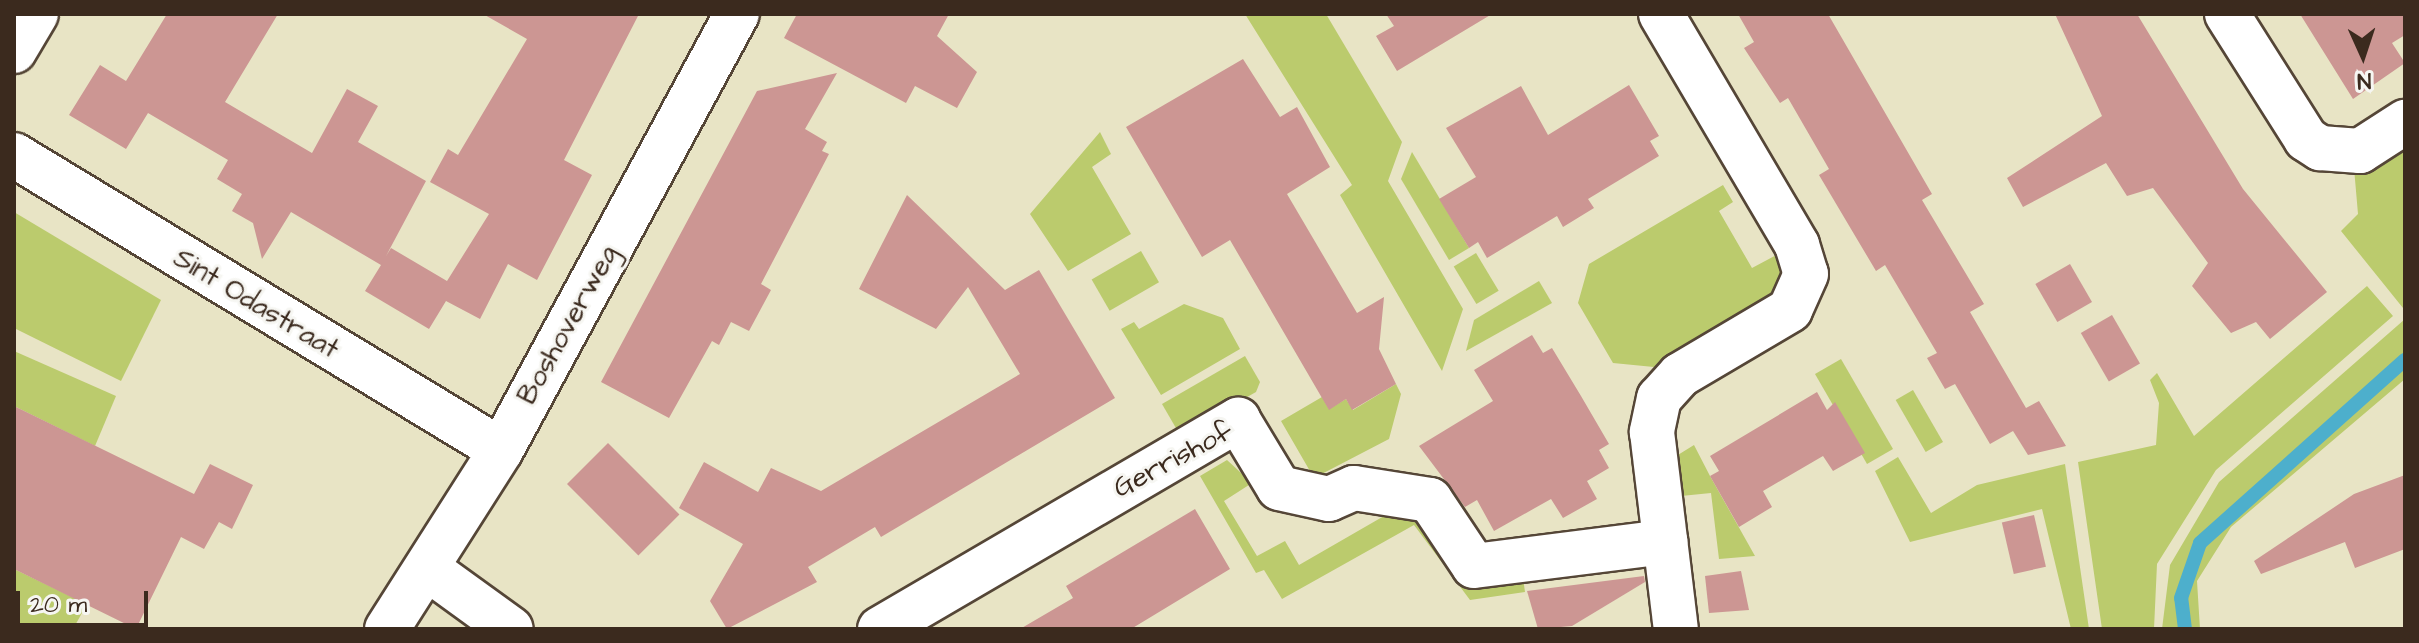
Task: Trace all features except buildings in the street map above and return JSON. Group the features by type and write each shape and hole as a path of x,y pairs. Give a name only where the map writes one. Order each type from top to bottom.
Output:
{"street":[{"name":"Boshoverweg","path":"387,629 501,450 737,14"},
{"path":"1661,14 1797,245 1806,274 1790,310 1680,375 1659,398 1652,432 1676,629"},
{"path":"2227,14 2306,139 2320,148 2360,151 2405,122"},
{"name":"Sint Odastraat","path":"14,155 501,450"},
{"name":"Gerrishof","path":"880,629 1238,420 1279,488 1329,499 1354,488 1430,500 1474,566 1665,542"},
{"path":"428,569 511,629"}],"green space":[{"path":"1245,14 1326,14 1402,142 1388,181 1463,309 1442,371 1340,195 1352,185"},
{"path":"1100,132 1111,154 1092,167 1131,234 1068,271 1030,214"},
{"path":"2405,141 2403,308 2341,231 2358,214 2354,168"},
{"path":"1412,152 1469,248 1449,260 1401,179"},
{"path":"1723,185 1733,202 1719,211 1752,268 1782,252 1779,296 1664,368 1613,363 1578,303 1589,264"},
{"path":"14,212 161,300 121,381 14,328"},
{"path":"1141,251 1159,282 1110,311 1092,280"},
{"path":"1476,253 1499,291 1476,304 1454,266"},
{"path":"1539,281 1552,303 1466,351 1474,320"},
{"path":"2367,286 2393,316 2216,470 2157,564 2154,629 2102,629 2078,462 2156,445 2159,403 2150,380 2157,373 2194,436"},
{"path":"1184,304 1223,318 1240,349 1161,395 1121,329 1134,322 1139,329"},
{"path":"2405,319 2405,379 2231,527 2197,581 2200,629 2162,629 2170,565 2219,482"},
{"path":"14,351 116,396 95,446 14,406"},
{"path":"1245,356 1260,382 1256,392 1180,435 1162,404"},
{"path":"1841,359 1893,449 1867,464 1815,374"},
{"path":"1396,384 1401,394 1389,439 1314,478 1281,421 1322,397 1329,409 1346,399 1353,410"},
{"path":"1913,390 1943,442 1926,452 1896,400"},
{"path":"1694,445 1755,556 1719,559 1711,493 1681,496 1673,458"},
{"path":"1898,457 1931,513 1977,485 2065,464 2089,629 2071,629 2042,509 1910,542 1875,471"},
{"path":"1227,460 1252,483 1224,501 1257,556 1285,541 1299,565 1384,516 1428,524 1523,578 1525,592 1470,600 1414,525 1282,599 1264,570 1256,573 1200,476"},
{"path":"14,569 87,604 73,629 14,629"}],"waterway":[{"path":"2185,629 2181,598 2200,543 2405,360"}]}
